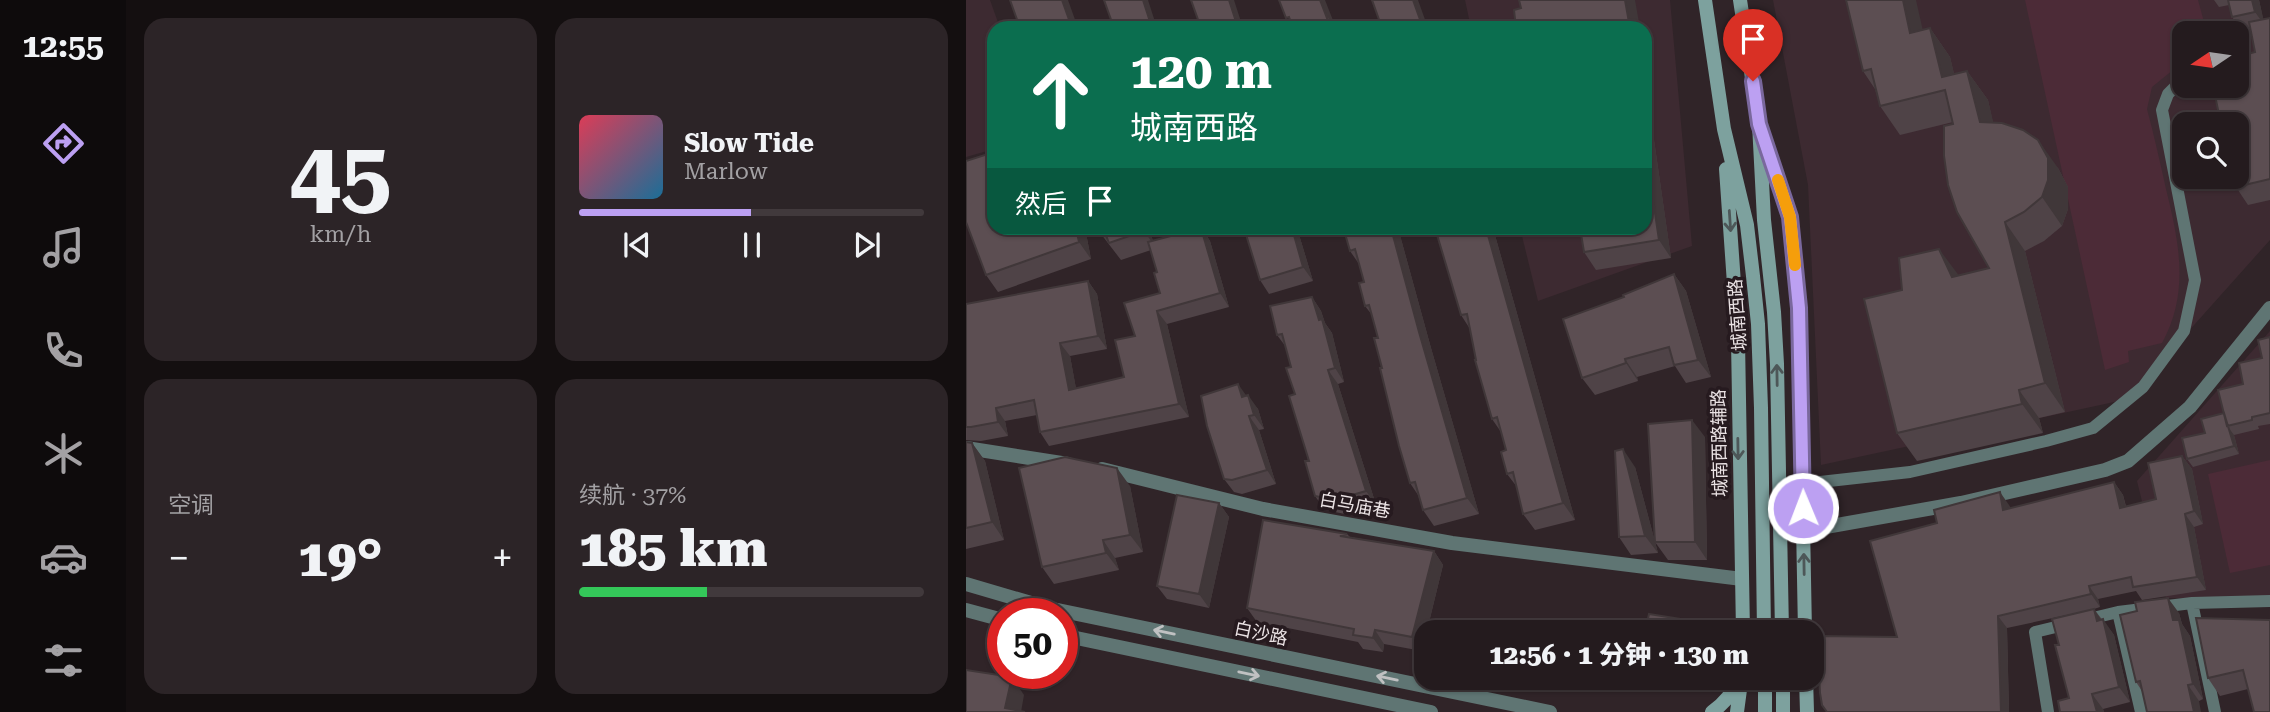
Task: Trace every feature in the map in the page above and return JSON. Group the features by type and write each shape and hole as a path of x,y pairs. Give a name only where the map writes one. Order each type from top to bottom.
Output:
{"main road":[{"name":"城南西路","path":"1704,0 1724,129 1747,225 1754,276 1760,384 1764,620"},
{"name":"城南西路","path":"1740,0 1759,124 1764,220 1777,364 1782,620"},
{"path":"1759,124 1790,217 1799,308 1805,620"},
{"name":"城南西路辅路","path":"1724,129 1738,341 1743,620"},
{"path":"1712,712 1734,690"},
{"path":"1737,712 1739,690"},
{"path":"1765,690 1765,712"},
{"path":"1783,690 1783,712"},
{"path":"1807,690 1808,709"}],"street":[{"path":"1803,531 1961,503 2105,470 2128,461 2190,407 2270,308"},
{"name":"白马庙巷","path":"966,448 1109,470 1264,509 1452,542 1742,579"},
{"name":"白沙路","path":"966,584 1048,608 1550,712"},
{"path":"966,610 987,616"},
{"path":"1078,639 1386,707 1431,712"}],"lane":[{"path":"1802,484 1910,472 2093,428 2143,387 2184,331 2195,280 2162,110 2172,90"},
{"path":"2048,712 2035,632 2118,612 2192,603 2270,601"},
{"path":"2192,603 2215,712"},
{"path":"2118,612 2140,712"}],"shaded area":[{"path":"966,0 990,0 998,21 987,21 987,151 966,157"},
{"path":"1465,0 1670,0 1692,246 1538,301 1522,235 1652,235 1652,21 1470,21"},
{"path":"1773,0 2258,0 2265,26 2270,27 2270,240 2128,399 1821,465 1808,185"},
{"path":"2025,0 2198,0 2204,21 2172,21 2172,71 2152,87 2147,109 2178,248 2179,286 2176,305 2162,343 2128,351 2129,362 2105,370"},
{"path":"2270,331 2270,600 2166,598 2137,481"},
{"path":"2270,460 2270,565 2230,573 2208,474"}],"building":[{"path":"1010,0 1062,0 1070,21 1018,21"},
{"path":"1104,0 1143,0 1150,21 1112,21"},
{"path":"1191,0 1229,0 1236,21 1198,21"},
{"path":"1279,0 1320,0 1330,21 1290,21 1289,17 1286,18"},
{"path":"1372,0 1413,0 1420,21 1380,21"},
{"path":"1519,0 1625,0 1629,21 1515,21 1514,10 1521,8"},
{"path":"1846,0 1903,0 1910,33 1930,28 1942,77 1967,71 1980,122 2002,123 2023,130 2038,140 2048,158 2048,180 2042,197 2024,212 2005,222 2045,383 2019,390 2022,404 1897,433 1864,299 1902,290 1899,258 1939,249 1952,277 1989,268 1957,212 1948,185 1944,126 1953,124 1945,90 1880,106 1871,69 1863,71"},
{"path":"2228,0 2252,0 2255,12 2232,17"},
{"path":"2270,18 2270,179 2249,184 2249,112 2218,112 2216,98 2249,98 2249,54 2255,52 2249,22"},
{"path":"987,154 987,235 1078,235 1079,242 986,275 966,222 966,161"},
{"path":"1652,192 1659,240 1584,252 1581,235 1652,235"},
{"path":"1106,235 1132,235 1109,243"},
{"path":"1174,235 1203,235 1220,293 1157,311 1179,404 1040,432 1034,400 996,408 998,422 966,427 966,304 1088,281 1098,336 1060,343 1069,390 1124,377 1115,340 1135,336 1124,303 1160,293 1148,242"},
{"path":"1246,235 1294,235 1303,267 1260,280"},
{"path":"1345,235 1393,235 1467,498 1423,510 1415,482 1410,483 1380,368 1374,338 1378,338 1369,305 1365,306 1359,283 1364,282 1355,249 1350,251"},
{"path":"1437,235 1488,235 1563,503 1523,514 1513,472 1507,474 1501,452 1506,450 1497,417 1492,419 1475,360 1467,314 1461,315"},
{"path":"1674,274 1698,360 1674,365 1669,347 1625,359 1626,363 1582,378 1563,319 1624,297 1623,295"},
{"path":"1312,297 1319,320 1322,319 1335,368 1328,370 1366,491 1335,500 1315,496 1305,461 1309,461 1289,396 1295,394 1286,368 1291,367 1282,334 1277,335 1270,306"},
{"path":"2270,337 2270,413 2227,426 2218,390 2243,384 2239,363 2262,358 2258,340"},
{"path":"1238,384 1242,397 1248,395 1254,415 1249,416 1267,470 1232,480 1224,479 1207,426 1201,396"},
{"path":"2224,413 2234,446 2187,459 2182,438 2205,433 2201,419"},
{"path":"1692,420 1695,542 1655,542 1648,424"},
{"path":"966,442 972,443 992,522 966,528"},
{"path":"1623,449 1645,536 1619,537 1615,451"},
{"path":"2182,456 2194,511 2185,514 2197,577 2133,587 2131,577 2089,586 2091,594 1998,616 2001,712 1827,712 1822,705 1820,690 1824,690 1824,636 1897,637 1870,541 1937,523 1934,510 2000,492 2003,510 2114,482 2120,508 2156,499 2148,463"},
{"path":"1065,457 1117,468 1130,535 1103,540 1106,553 1042,567 1019,468"},
{"path":"1177,495 1219,503 1199,594 1157,586"},
{"path":"1263,520 1434,551 1416,620 1414,620 1412,637 1375,630 1373,638 1353,635 1354,629 1247,608"},
{"path":"2168,598 2173,620 2179,620 2193,684 2188,685 2194,712 2147,712 2140,681 2136,682 2120,615 2137,611 2135,602"},
{"path":"2094,609 2097,621 2103,619 2119,687 2092,694 2097,712 2060,712 2058,701 2069,698 2055,645 2059,645 2052,619"},
{"path":"1649,614 1687,620 1648,620"},
{"path":"2196,618 2270,620 2270,712 2254,712 2243,670 2208,678"},
{"path":"966,670 987,673 987,689 1009,689 1005,708 1025,712 966,712"}],"slow traffic":[{"path":"1778,180 1790,217 1795,265"}],"route":[{"path":"1753,81 1759,124 1790,217 1799,308 1803,508"}]}
